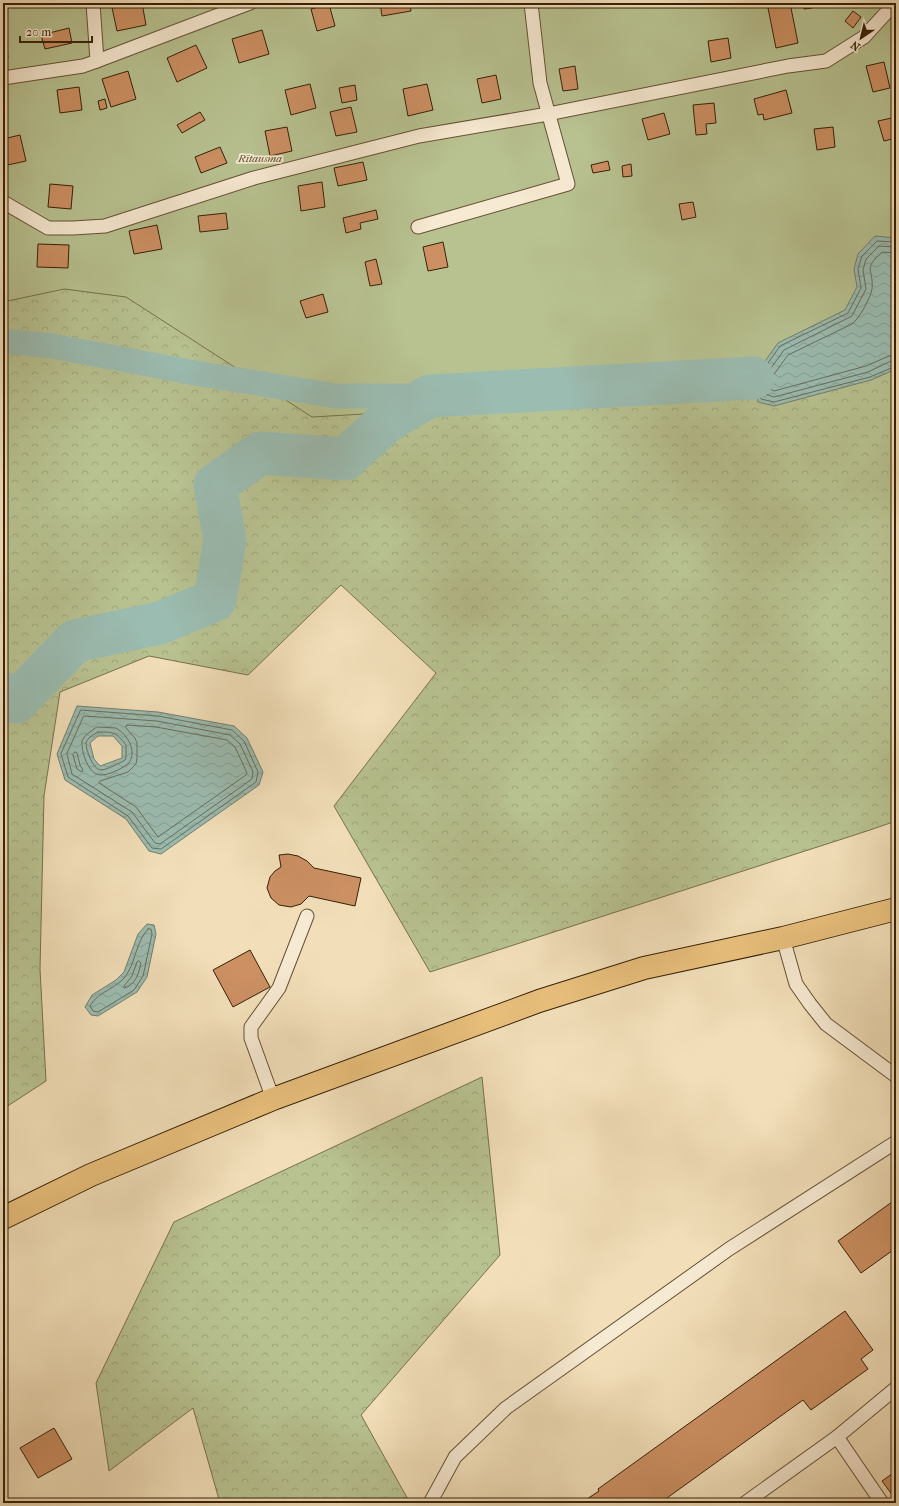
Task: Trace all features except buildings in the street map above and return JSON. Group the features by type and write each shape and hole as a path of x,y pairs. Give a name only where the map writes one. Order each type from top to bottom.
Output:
{"main road":[{"path":"3,1218 91,1175 273,1099 538,1001 644,968 783,938 896,909"}],"lane":[{"path":"93,3 97,61"},
{"path":"3,78 83,66 250,3"},
{"path":"418,227 568,184 540,83 531,3"},
{"path":"3,202 48,228 105,226 254,178 419,136 548,114 788,66 826,61 864,37 895,3"},
{"path":"273,1099 251,1038 251,1027 279,988 307,916"},
{"path":"783,938 796,984 826,1024 896,1076"},
{"path":"430,1503 455,1457 506,1408 729,1249 896,1142"},
{"path":"745,1503 837,1437 896,1388"},
{"path":"837,1437 882,1503"}],"green space":[{"name":"Rītausma","path":"3,3 896,3 896,309 764,391 312,417 126,297 64,289 3,302"},
{"path":"101,281 896,309 896,821 430,972 334,806 436,673 341,585 248,675 149,656 60,692 44,796 40,969 46,1081 3,1109 3,290"},
{"path":"482,1077 500,1255 361,1415 410,1503 220,1503 193,1408 109,1471 96,1383 174,1222"}],"water":[{"path":"875,236 896,238 896,369 871,380 774,406 758,402 753,378 778,343 845,310 857,287 854,269 858,254"},
{"path":"77,706 158,712 234,726 247,738 263,772 259,785 161,854 149,851 126,819 65,780 57,754","holes":["98,736 113,736 122,746 122,758 100,766 94,759 90,743"]},
{"path":"147,924 154,925 156,934 147,977 137,992 98,1016 91,1015 85,1007 92,995 116,980 124,972 138,934"}],"waterway":[{"path":"3,341 52,346 195,373 336,396 430,396"},
{"path":"3,693 16,702 75,641 160,623 215,600 225,540 215,485 260,453 345,459 387,421 430,396 753,378"}]}
